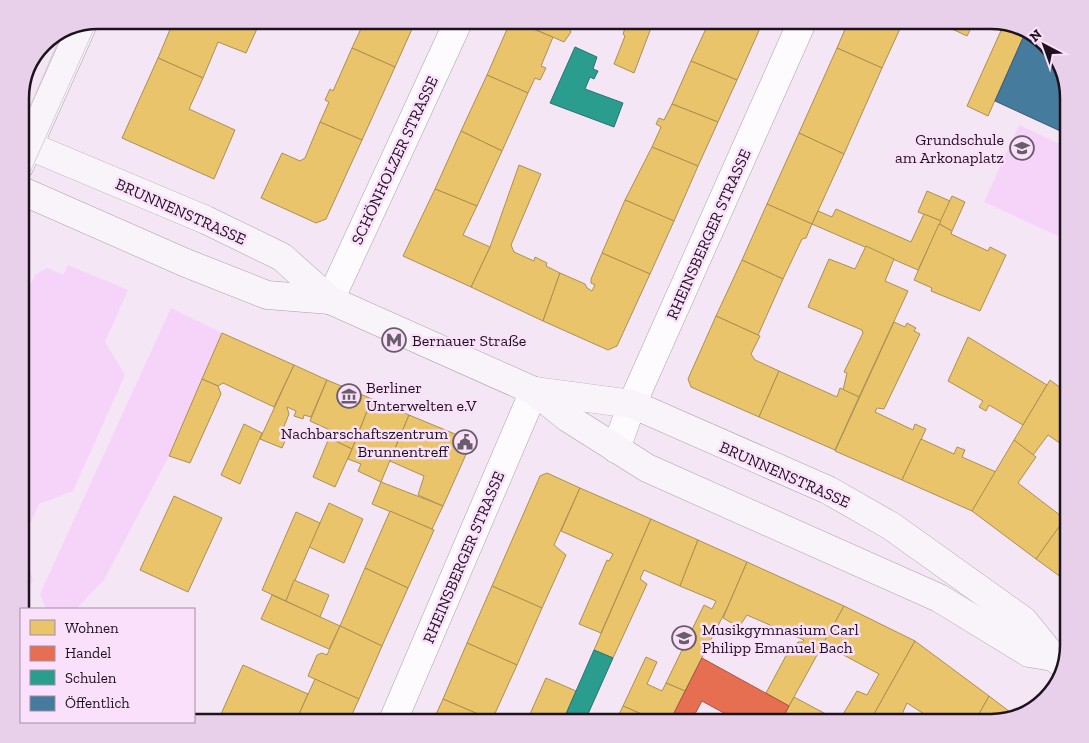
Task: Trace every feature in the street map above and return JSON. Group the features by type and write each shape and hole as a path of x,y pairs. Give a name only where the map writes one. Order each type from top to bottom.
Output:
{"main road":[{"path":"29,138 79,31"},
{"name":"BRUNNENSTRASSE","path":"29,153 206,220 282,257 330,300 534,390 568,418 656,472 939,598 1029,653 1058,661"},
{"name":"BRUNNENSTRASSE","path":"29,194 186,264 267,295 330,300"},
{"name":"BRUNNENSTRASSE","path":"534,390 632,404 828,490 891,526 1024,621 1058,661"}],"street":[{"name":"SCHÖNHOLZER STRASSE","path":"330,300 455,29"},
{"name":"RHEINSBERGER STRASSE","path":"616,448 632,404 799,29"},
{"name":"RHEINSBERGER STRASSE","path":"396,714 534,390"}],"shaded area":[{"path":"1019,125 1060,144 1060,237 984,202"},
{"path":"68,265 128,290 105,342 125,375 73,491 39,504 29,526 29,288 35,275 47,268 63,275"},
{"path":"171,308 222,333 169,456 104,580 77,608 46,608 40,594"},
{"path":"29,566 33,580 29,587"}],"building: Wohnen":[{"path":"170,29 257,29 246,53 218,42 203,78 158,58"},
{"path":"361,29 412,29 395,67 352,48"},
{"path":"507,29 533,29 553,37 541,66 546,68 540,80 535,78 528,93 487,75"},
{"path":"534,29 570,29 571,32 564,42"},
{"path":"625,29 651,29 634,73 614,64 625,36 623,34"},
{"path":"706,29 760,29 737,80 691,61"},
{"path":"845,29 900,29 882,68 837,48"},
{"path":"952,29 970,29 967,36"},
{"path":"1002,29 1023,37 988,116 967,106"},
{"path":"352,48 395,67 362,140 320,122 329,102 325,100 330,89 333,91"},
{"path":"837,48 882,68 844,154 799,133"},
{"path":"158,58 203,78 189,109 235,130 214,179 122,138"},
{"path":"691,61 737,80 718,122 672,104"},
{"path":"487,75 528,93 502,151 461,131"},
{"path":"672,104 718,122 698,166 652,147 661,127 656,124 659,118 664,120"},
{"path":"320,122 362,140 326,219 316,223 261,198 282,153 300,161 305,158"},
{"path":"461,131 502,151 477,206 435,189"},
{"path":"799,133 844,154 812,224 767,204"},
{"path":"652,147 698,166 674,221 625,200"},
{"path":"519,165 541,174 511,245 514,252 534,261 535,257 547,263 546,266 560,273 543,321 471,287 490,247"},
{"path":"435,189 477,206 463,235 490,247 471,287 403,256"},
{"path":"927,191 950,201 941,221 918,212"},
{"path":"952,196 965,202 952,231 939,224"},
{"path":"625,200 674,221 650,274 602,253"},
{"path":"767,204 812,224 806,238 802,239 783,279 742,260"},
{"path":"836,209 911,242 924,214 941,221 918,270 812,224 818,211 832,217"},
{"path":"939,224 952,231 951,234 988,251 990,247 1006,255 980,311 931,291 932,288 914,280"},
{"path":"866,246 894,259 885,281 908,291 859,397 843,390 847,373 844,372 863,333 862,330 808,307 829,259 855,269"},
{"path":"602,253 650,274 617,346 608,350 543,321 560,273 585,284 592,291 595,285 591,283 591,279"},
{"path":"742,260 783,279 758,335 716,316"},
{"path":"716,316 760,336 751,354 755,360 779,371 759,417 691,387 688,379"},
{"path":"894,322 905,327 907,323 916,328 914,331 920,334 884,409 877,408 875,412 913,430 915,424 926,429 902,480 835,451"},
{"path":"222,333 294,365 274,407 223,383 218,386 202,379"},
{"path":"968,337 1047,385 1023,425 989,405 986,411 979,407 983,401 948,381"},
{"path":"294,365 327,380 311,417 304,415 303,419 294,416 296,411 287,407 289,414 283,429 289,432 282,448 260,439"},
{"path":"779,371 837,397 840,388 859,397 835,450 759,417"},
{"path":"202,379 218,386 221,394 190,463 169,456"},
{"path":"327,380 372,399 352,449 329,438 332,431 310,421"},
{"path":"1050,380 1060,387 1060,443 1048,435 1033,455 1014,440"},
{"path":"372,399 409,415 381,482 358,471 361,464 348,459"},
{"path":"409,415 472,441 443,506 418,495 424,476 390,461"},
{"path":"244,424 262,433 240,484 221,475"},
{"path":"329,438 352,449 335,487 313,477"},
{"path":"921,439 954,454 957,447 965,450 962,457 996,472 972,511 902,480"},
{"path":"1014,440 1036,457 1018,483 1060,515 1060,526 1036,559 972,511"},
{"path":"547,473 580,488 554,545 566,555 542,608 492,586 540,476"},
{"path":"381,482 443,506 432,529 372,504"},
{"path":"580,488 651,519 601,633 579,624 607,560 609,561 613,554 561,531"},
{"path":"174,496 222,518 188,592 140,570"},
{"path":"329,503 363,519 344,563 309,547"},
{"path":"390,511 434,530 408,588 365,568"},
{"path":"296,512 320,523 286,601 262,590"},
{"path":"651,519 698,540 680,586 644,570 640,579 647,584 613,658 594,650"},
{"path":"1060,526 1060,576 1036,559"},
{"path":"698,540 747,562 728,606 685,691 666,683 704,605 712,609 716,601 680,586"},
{"path":"747,562 844,606 789,706 766,693 788,652 791,652 798,642 803,642 804,640 747,615 739,627 723,618"},
{"path":"365,568 408,588 382,646 340,626"},
{"path":"294,580 329,595 320,617 286,601"},
{"path":"492,586 542,608 517,665 467,643"},
{"path":"272,595 340,626 329,649 261,619"},
{"path":"844,606 915,641 874,714 843,714 857,691 867,695 879,674 823,644"},
{"path":"340,626 382,646 359,699 308,676 317,655 322,653 327,655"},
{"path":"915,641 989,696 979,714 924,714 907,703 902,714 874,714"},
{"path":"467,643 517,665 495,714 478,714 443,699"},
{"path":"646,657 657,662 647,684 662,691 666,683 685,691 674,714 641,714 623,706"},
{"path":"243,665 308,694 299,714 221,714"},
{"path":"546,678 576,691 566,714 530,714"},
{"path":"315,679 359,699 352,714 299,714"},
{"path":"989,696 1010,712 1001,714 979,714"},
{"path":"794,697 826,714 785,714"},
{"path":"443,699 478,714 436,714"},
{"path":"623,706 641,714 619,714"}],"building: Handel":[{"path":"702,658 789,706 785,714 726,714 702,701 695,714 674,714"}],"building: Schulen":[{"path":"575,47 597,57 593,69 598,71 594,79 590,77 585,89 623,103 614,127 550,103"},
{"path":"594,650 613,658 588,714 566,714"}],"building: Öffentlich":[{"path":"1023,37 1043,52 1053,67 1060,88 1060,131 995,101"}],"tram line":[{"path":"29,175 94,29"},
{"path":"29,109 58,41"}],"place":[{"name":"Grundschule am Arkonaplatz","path":"1022,148"},
{"name":"Bernauer Straße","path":"394,340"},
{"name":"Berliner Unterwelten e.V","path":"349,396"},
{"name":"Nachbarschaftszentrum Brunnentreff","path":"465,442"},
{"name":"Musikgymnasium Carl Philipp Emanuel Bach","path":"684,638"}]}
